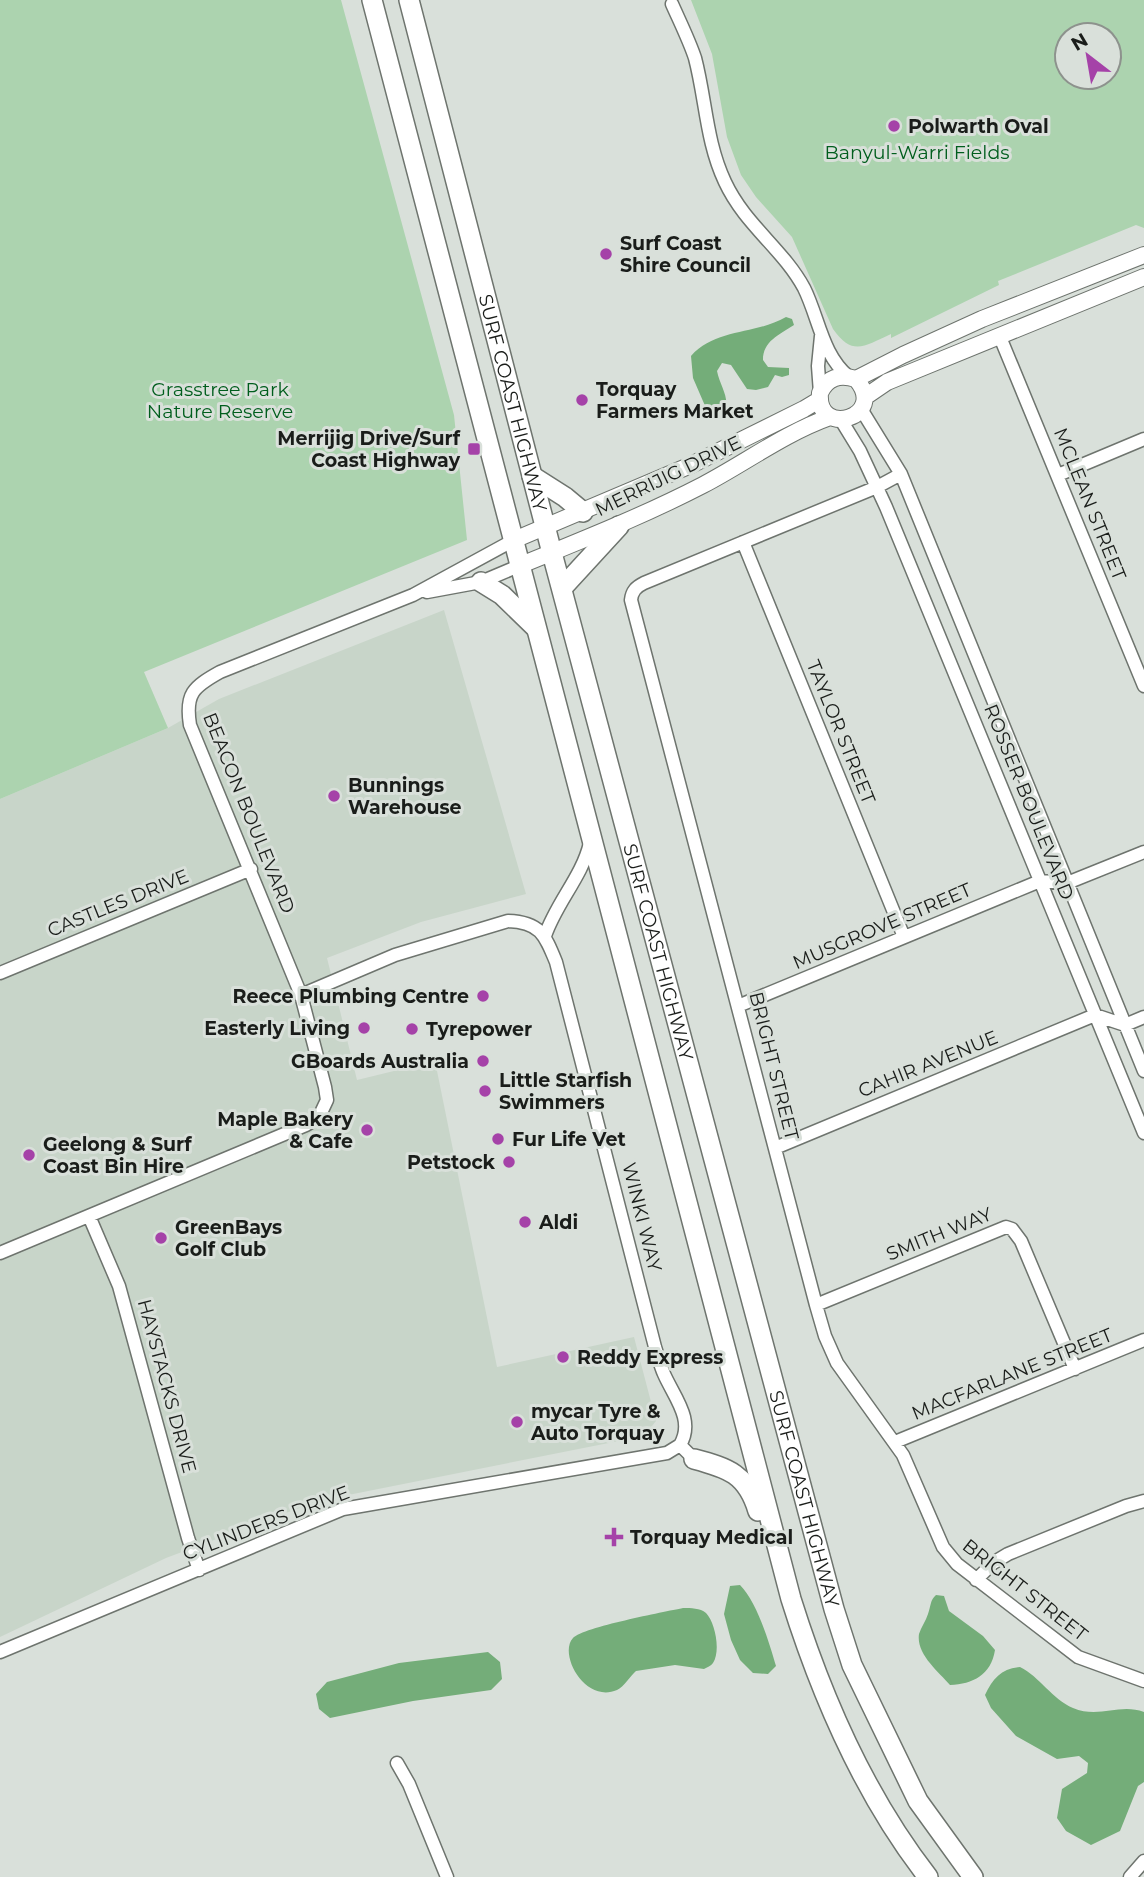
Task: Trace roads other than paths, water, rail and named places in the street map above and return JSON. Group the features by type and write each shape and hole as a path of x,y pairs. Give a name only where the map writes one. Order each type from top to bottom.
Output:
{"main road":[{"name":"SURF COAST HIGHWAY","path":"372,0 792,1599 806,1645 847,1746 876,1799 928,1877"},
{"name":"SURF COAST HIGHWAY","path":"409,0 545,528 563,587 834,1609 852,1665 918,1801 973,1877"},
{"path":"533,476 583,512"},
{"path":"563,587 619,526"},
{"path":"481,582 502,595 537,629"},
{"path":"687,1452 720,1465 737,1475 746,1485 754,1499 777,1576 792,1599"}],"street":[{"path":"672,5 694,58 706,124 725,182 758,233 792,269 812,304 832,360 864,391 863,403"},
{"name":"MERRIJIG DRIVE","path":"514,540 691,465 804,409 819,396 827,381 834,377 852,378 982,319 1144,255"},
{"name":"MERRIJIG DRIVE","path":"521,565 619,526 706,484 803,428 836,418 849,418 887,382 1144,277"},
{"path":"821,332 819,396 824,411 836,418"},
{"name":"MCLEAN STREET","path":"1000,337 1144,686"},
{"name":"ROSSER BOULEVARD","path":"863,403 901,474 1144,1070"},
{"name":"ROSSER BOULEVARD","path":"836,418 860,451 877,486 1144,1133"},
{"path":"1058,475 1144,439"},
{"path":"877,486 901,474"},
{"name":"BRIGHT STREET","path":"877,486 644,583 636,587 631,600 816,1305 837,1363 895,1442 914,1477 943,1547 957,1564 1078,1657 1144,1681"},
{"name":"BEACON BOULEVARD","path":"89,1216 306,1125 318,1117 327,1100 321,1066 301,995 190,725 187,706 193,691 205,680 237,664 413,595 514,540"},
{"name":"TAYLOR STREET","path":"743,542 904,937"},
{"name":"BEACON BOULEVARD","path":"413,595 481,582 521,565"},
{"path":"301,995 395,955 508,921 523,922 545,936 551,918 585,861 591,838"},
{"path":"1040,881 1068,883 1144,852"},
{"name":"CASTLES DRIVE","path":"0,973 251,869"},
{"name":"MUSGROVE STREET","path":"738,1006 1040,881"},
{"name":"WINKI WAY","path":"545,936 556,962 655,1347 684,1415 687,1452"},
{"path":"1095,1015 1125,1025 1144,1017"},
{"name":"CAHIR AVENUE","path":"775,1148 1095,1015"},
{"path":"0,1253 89,1216"},
{"name":"HAYSTACKS DRIVE","path":"89,1216 119,1286 199,1570"},
{"name":"SMITH WAY","path":"816,1305 1006,1227 1012,1229 1021,1241 1074,1369"},
{"name":"MACFARLANE STREET","path":"895,1442 1144,1340"},
{"name":"CYLINDERS DRIVE","path":"0,1652 343,1509 667,1453 687,1452"},
{"path":"976,1580 993,1563 1008,1554 1144,1501"},
{"path":"397,1763 409,1784 447,1877"},
{"path":"1130,1877 1144,1861"}],"place":[{"name":"Polwarth Oval","path":"894,126"},
{"name":"Surf Coast Shire Council","path":"606,254"},
{"name":"Torquay Farmers Market","path":"582,400"},
{"name":"Merrijig Drive/Surf Coast Highway","path":"474,449"},
{"name":"Bunnings Warehouse","path":"334,796"},
{"name":"Reece Plumbing Centre","path":"483,996"},
{"name":"Easterly Living","path":"364,1028"},
{"name":"Tyrepower","path":"412,1029"},
{"name":"GBoards Australia","path":"483,1061"},
{"name":"Little Starfish Swimmers","path":"485,1091"},
{"name":"Maple Bakery & Cafe","path":"367,1130"},
{"name":"Fur Life Vet","path":"498,1139"},
{"name":"Geelong & Surf Coast Bin Hire","path":"29,1155"},
{"name":"Petstock","path":"509,1162"},
{"name":"Aldi","path":"525,1222"},
{"name":"GreenBays Golf Club","path":"161,1238"},
{"name":"Reddy Express","path":"563,1357"},
{"name":"mycar Tyre & Auto Torquay","path":"517,1422"},
{"name":"Torquay Medical","path":"614,1537"}],"park label":[{"name":"Banyul-Warri Fields","path":"917,152"},
{"name":"Grasstree Park Nature Reserve","path":"220,400"}]}
